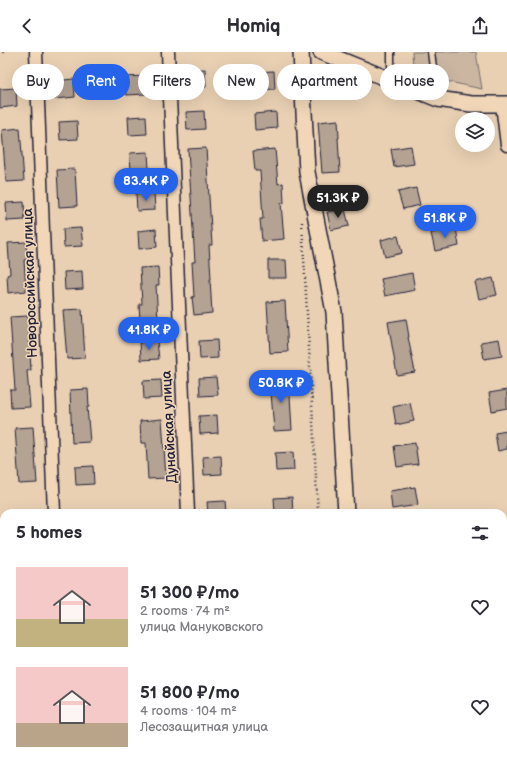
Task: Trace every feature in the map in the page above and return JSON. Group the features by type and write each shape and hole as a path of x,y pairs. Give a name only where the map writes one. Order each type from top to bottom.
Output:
{"street":[{"name":"Новороссийская улица","path":"36,52 54,509"},
{"name":"Дунайская улица","path":"168,52 188,509"},
{"path":"301,52 307,172 334,312 346,509"},
{"path":"320,52 380,77"},
{"path":"445,100 471,104 505,104 507,145"}],"lane":[{"path":"391,52 391,64"},
{"path":"431,52 433,64"}],"path":[{"path":"301,218 318,509"}],"shaded area":[{"path":"412,52 476,52 482,89 449,82 449,64 413,64"}],"building":[{"path":"269,71 274,71 275,89 269,89"},
{"path":"138,76 138,94 130,95 130,77"},
{"path":"72,79 72,97 64,98 64,80"},
{"path":"12,88 12,100 17,100 17,106 0,108 0,89"},
{"path":"204,111 205,129 187,130 186,112"},
{"path":"276,112 277,128 255,130 254,114"},
{"path":"146,116 147,134 129,135 128,117"},
{"path":"338,120 340,172 322,173 318,122"},
{"path":"77,121 78,139 60,140 59,122"},
{"path":"20,128 24,181 6,182 2,130"},
{"path":"411,146 414,164 394,167 391,149"},
{"path":"206,148 212,245 209,245 212,313 194,315 192,297 194,297 192,262 195,262 188,149"},
{"path":"275,149 278,184 283,183 284,203 281,203 284,239 262,241 260,219 263,219 260,171 255,171 253,151"},
{"path":"148,152 149,170 131,172 130,153"},
{"path":"75,169 77,206 59,207 57,170"},
{"path":"416,188 420,205 403,209 398,192"},
{"path":"154,192 155,210 137,211 136,193"},
{"path":"24,202 25,220 7,221 6,203"},
{"path":"345,209 349,226 331,230 327,212"},
{"path":"81,228 83,246 64,247 63,229"},
{"path":"456,228 459,246 435,251 431,233"},
{"path":"156,229 157,247 139,249 138,231"},
{"path":"398,236 402,253 385,257 381,240"},
{"path":"26,242 27,260 24,260 26,291 8,293 7,275 10,274 8,243"},
{"path":"268,260 286,260 287,278 268,278"},
{"path":"158,267 159,285 156,285 158,321 140,322 139,304 142,304 140,268"},
{"path":"82,271 83,289 65,290 64,272"},
{"path":"412,273 415,290 385,296 381,279"},
{"path":"493,278 497,295 479,299 475,282"},
{"path":"285,301 288,352 270,353 267,302"},
{"path":"82,309 85,358 67,359 63,310"},
{"path":"28,316 31,370 27,371 30,407 11,408 10,390 15,390 10,317"},
{"path":"406,319 415,372 397,375 388,322"},
{"path":"499,339 502,356 484,359 481,342"},
{"path":"217,340 218,358 200,359 199,341"},
{"path":"157,341 159,359 141,360 140,342"},
{"path":"216,377 218,395 200,396 199,378"},
{"path":"289,378 292,430 274,431 270,379"},
{"path":"161,380 162,398 144,399 143,381"},
{"path":"88,389 89,407 87,407 90,442 72,443 70,390"},
{"path":"507,390 507,408 492,411 489,393"},
{"path":"410,403 414,421 396,425 393,407"},
{"path":"217,415 218,433 200,434 199,416"},
{"path":"162,419 166,478 148,479 146,443 141,443 140,421"},
{"path":"33,427 37,483 19,484 15,428"},
{"path":"507,431 507,449 498,451 495,433"},
{"path":"415,443 418,464 397,467 394,446"},
{"path":"293,452 294,470 276,471 275,453"},
{"path":"221,456 222,474 204,475 203,457"},
{"path":"93,466 94,484 76,485 75,467"},
{"path":"415,487 418,505 392,509 390,491"},
{"path":"292,497 293,509 275,509 274,498"},
{"path":"225,501 226,509 208,509 207,502"}]}
